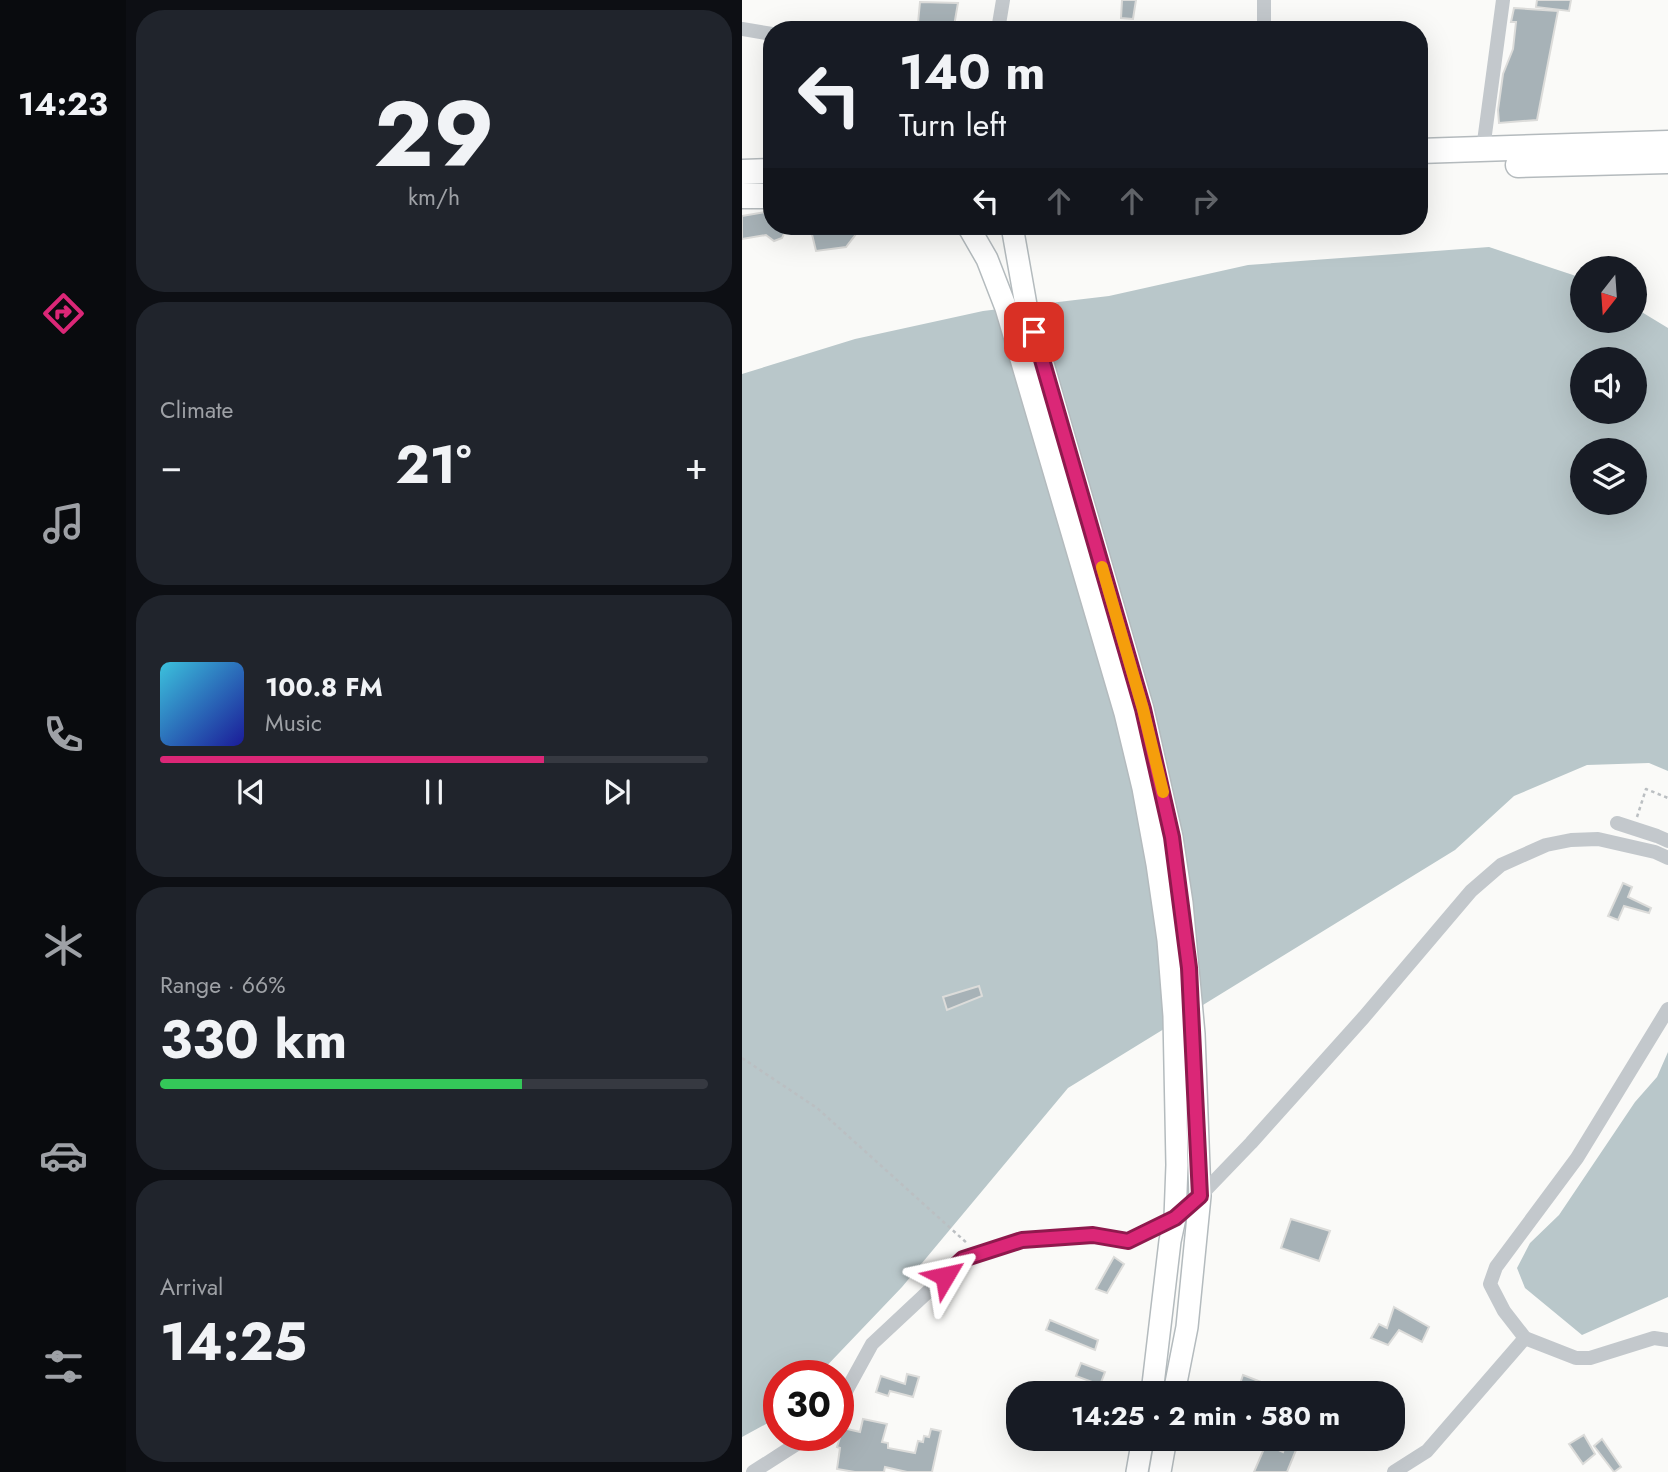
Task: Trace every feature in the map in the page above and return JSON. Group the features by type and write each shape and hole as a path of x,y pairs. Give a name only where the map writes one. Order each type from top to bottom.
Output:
{"highway":[{"path":"1428,151 1668,143"},
{"path":"1428,168 1668,161"},
{"path":"742,172 763,171"},
{"path":"742,196 763,195"}],"main road":[{"path":"973,235 987,260 1006,308 1117,687 1143,788 1164,914 1174,1016 1177,1105 1175,1218 1153,1381"},
{"path":"1014,235 1026,305 1143,709 1172,837 1189,968 1200,1196 1187,1327 1176,1381"},
{"path":"1137,1472 1141,1451"},
{"path":"1160,1472 1164,1451"}],"street":[{"path":"1000,21 1003,0"},
{"path":"1264,0 1264,21"},
{"path":"1483,149 1503,0"},
{"path":"742,29 763,32"},
{"path":"1617,823 1668,841"},
{"path":"854,1377 872,1344 963,1259 1022,1240 1093,1235 1128,1241 1175,1218 1251,1143 1471,891 1501,865 1546,845 1571,840 1598,839 1655,852 1668,858"},
{"path":"1668,1009 1577,1158 1496,1267 1490,1284 1504,1311 1525,1338 1583,1359 1654,1338 1668,1340"},
{"path":"1394,1472 1427,1451 1525,1338"},
{"path":"752,1472 785,1451"}],"path":[{"path":"1634,828 1646,789 1668,798"},
{"path":"742,1058 817,1108 978,1254"}],"shaded area":[{"path":"1489,247 1570,274 1570,333 1647,333 1647,315 1668,328 1668,771 1649,763 1587,765 1514,796 1455,850 1068,1088 902,1287 832,1360 763,1360 763,1426 742,1437 742,374 855,339 983,311 1109,296 1248,265"},
{"path":"1668,1052 1668,1297 1582,1335 1525,1288 1517,1268 1530,1243 1559,1215 1635,1102 1657,1077"}],"building":[{"path":"1122,0 1136,0 1133,19 1121,18"},
{"path":"1537,0 1571,0 1569,11 1536,7"},
{"path":"920,2 958,3 955,21 918,21"},
{"path":"1514,8 1558,11 1537,120 1499,123 1503,74 1513,49 1516,22 1511,22"},
{"path":"763,212 763,235 766,235 742,239 742,216"},
{"path":"766,235 784,235 782,238 774,241"},
{"path":"812,235 855,235 846,247 816,251"},
{"path":"1623,883 1632,887 1628,897 1651,908 1649,913 1624,906 1618,920 1608,916"},
{"path":"979,986 982,996 947,1010 943,997"},
{"path":"1291,1219 1330,1231 1319,1261 1281,1248"},
{"path":"1114,1257 1124,1264 1107,1293 1096,1289"},
{"path":"1394,1307 1429,1327 1422,1342 1399,1330 1388,1345 1371,1338 1379,1324 1387,1328"},
{"path":"1050,1320 1098,1340 1095,1350 1046,1330"},
{"path":"1081,1363 1105,1372 1102,1381 1089,1381 1076,1376"},
{"path":"907,1374 919,1377 913,1397 890,1391 888,1396 876,1392 881,1376 905,1384"},
{"path":"1243,1375 1259,1381 1241,1381"},
{"path":"863,1419 887,1424 882,1442 888,1443 888,1448 915,1453 918,1441 923,1442 924,1436 929,1437 931,1429 941,1431 932,1472 907,1472 885,1467 884,1472 837,1469 840,1451 854,1451 854,1431 860,1432"},
{"path":"1584,1435 1595,1454 1583,1464 1569,1444"},
{"path":"1602,1439 1621,1467 1614,1472 1594,1446"},
{"path":"1263,1451 1296,1451 1287,1472 1254,1472"}],"slow traffic":[{"path":"1102,567 1143,709 1163,792"}],"route":[{"path":"945,1276 963,1259 1022,1240 1093,1235 1128,1241 1175,1218 1200,1196 1189,968 1172,837 1143,709 1034,332"}]}
